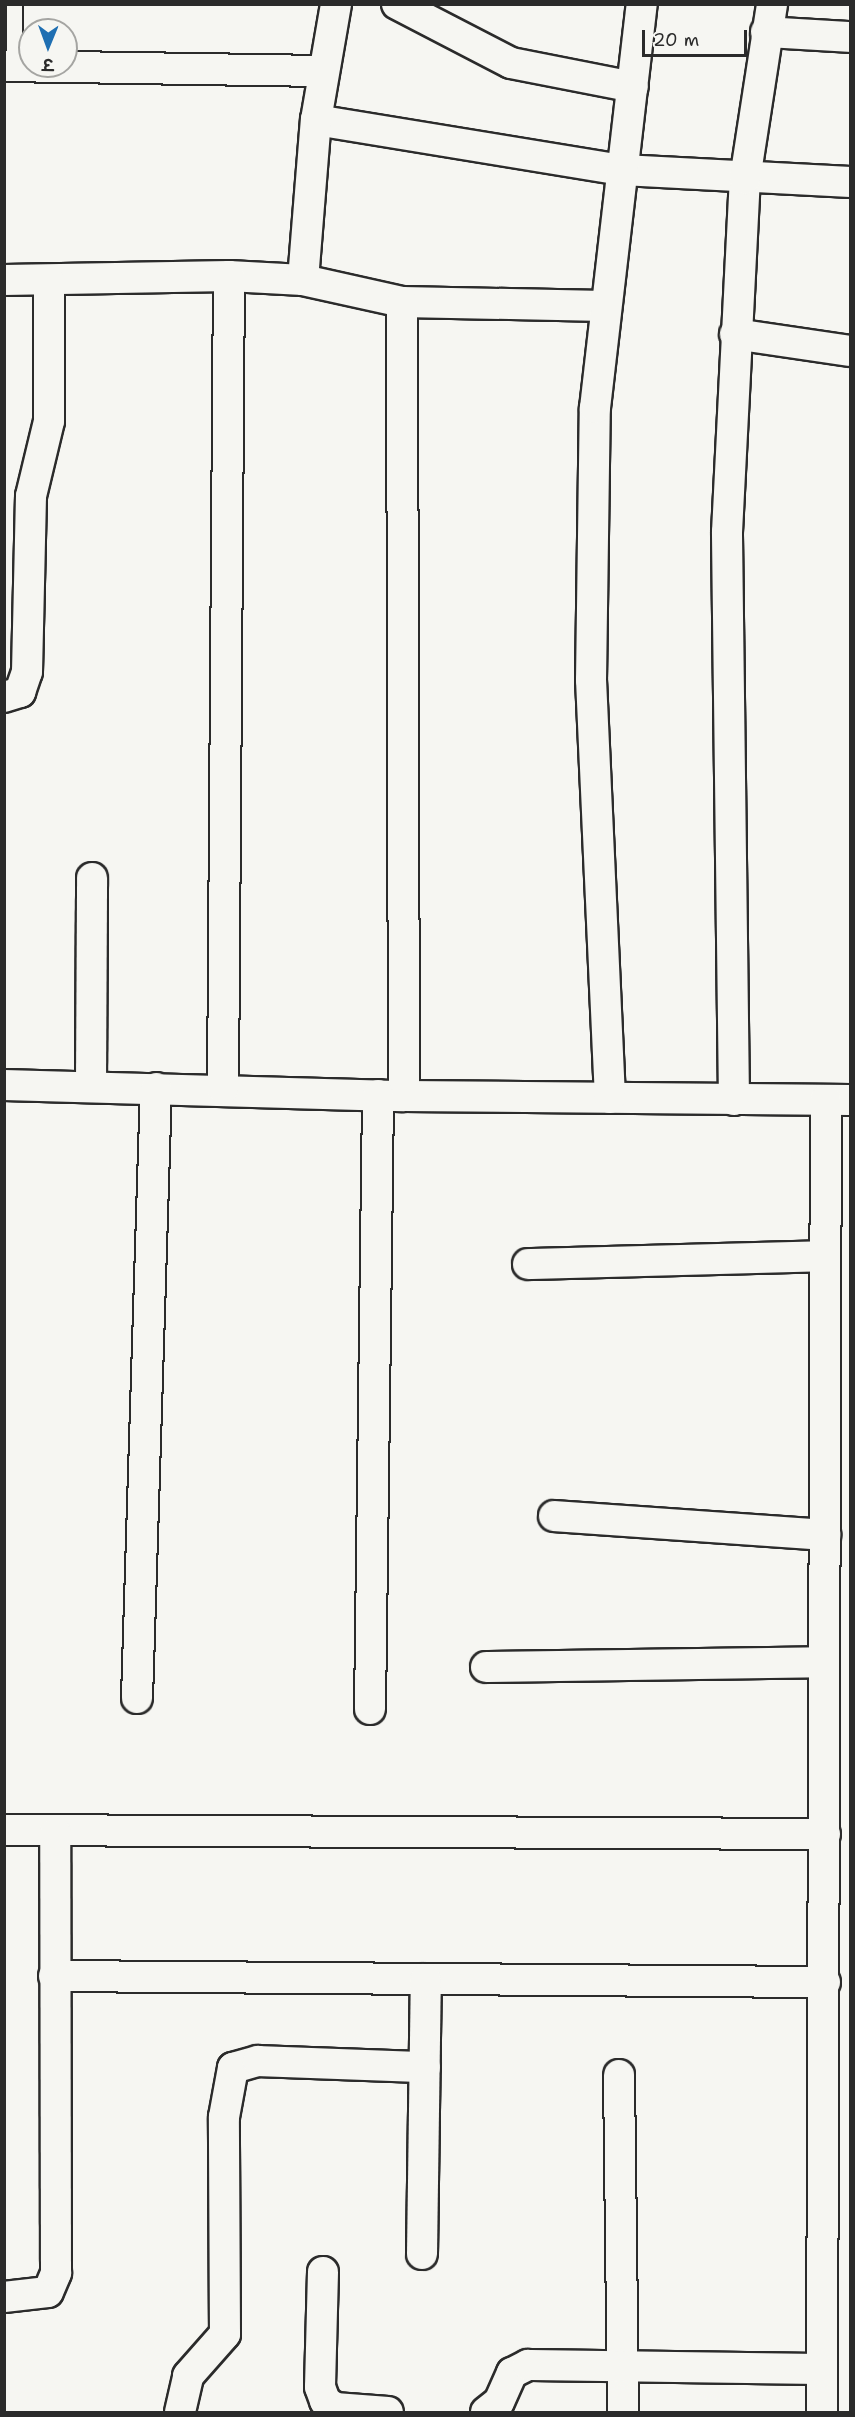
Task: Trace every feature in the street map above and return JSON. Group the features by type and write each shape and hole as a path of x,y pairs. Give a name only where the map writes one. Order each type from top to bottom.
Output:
{"street":[{"path":"303,280 316,120 322,71 336,4"},
{"path":"397,4 511,63 633,87"},
{"path":"610,1098 591,680 595,408 605,306 642,4"},
{"path":"734,1101 727,532 735,334 745,179 769,18 850,37"},
{"path":"9,66 322,71"},
{"path":"316,120 623,170 745,179 850,182"},
{"path":"4,280 230,276 303,280 402,302 605,306"},
{"path":"223,1089 230,276"},
{"path":"4,697 20,692 27,672 18,497 49,421 49,280"},
{"path":"370,1709 391,1096 402,302"},
{"path":"735,334 850,351"},
{"path":"91,1084 92,878"},
{"path":"4,1085 91,1084 391,1096 734,1101 838,1100 838,1225 825,1256 838,1348 825,1535 824,1662 838,1730 825,1834 825,1982 837,2055 837,2284 822,2369 822,2412"},
{"path":"137,1698 156,1088"},
{"path":"528,1264 825,1256"},
{"path":"554,1516 825,1535"},
{"path":"486,1667 824,1662"},
{"path":"4,1830 825,1834"},
{"path":"4,2297 48,2292 56,2273 55,1832"},
{"path":"54,1976 825,1982"},
{"path":"422,2254 426,1979"},
{"path":"180,2412 188,2376 225,2334 224,2117 233,2068 258,2061 425,2067"},
{"path":"619,2075 623,2412"},
{"path":"323,2272 320,2387 325,2401 335,2408 388,2412"},
{"path":"486,2412 499,2402 512,2373 523,2366 623,2365 822,2369"}],"lane":[{"path":"9,66 14,4"}]}
